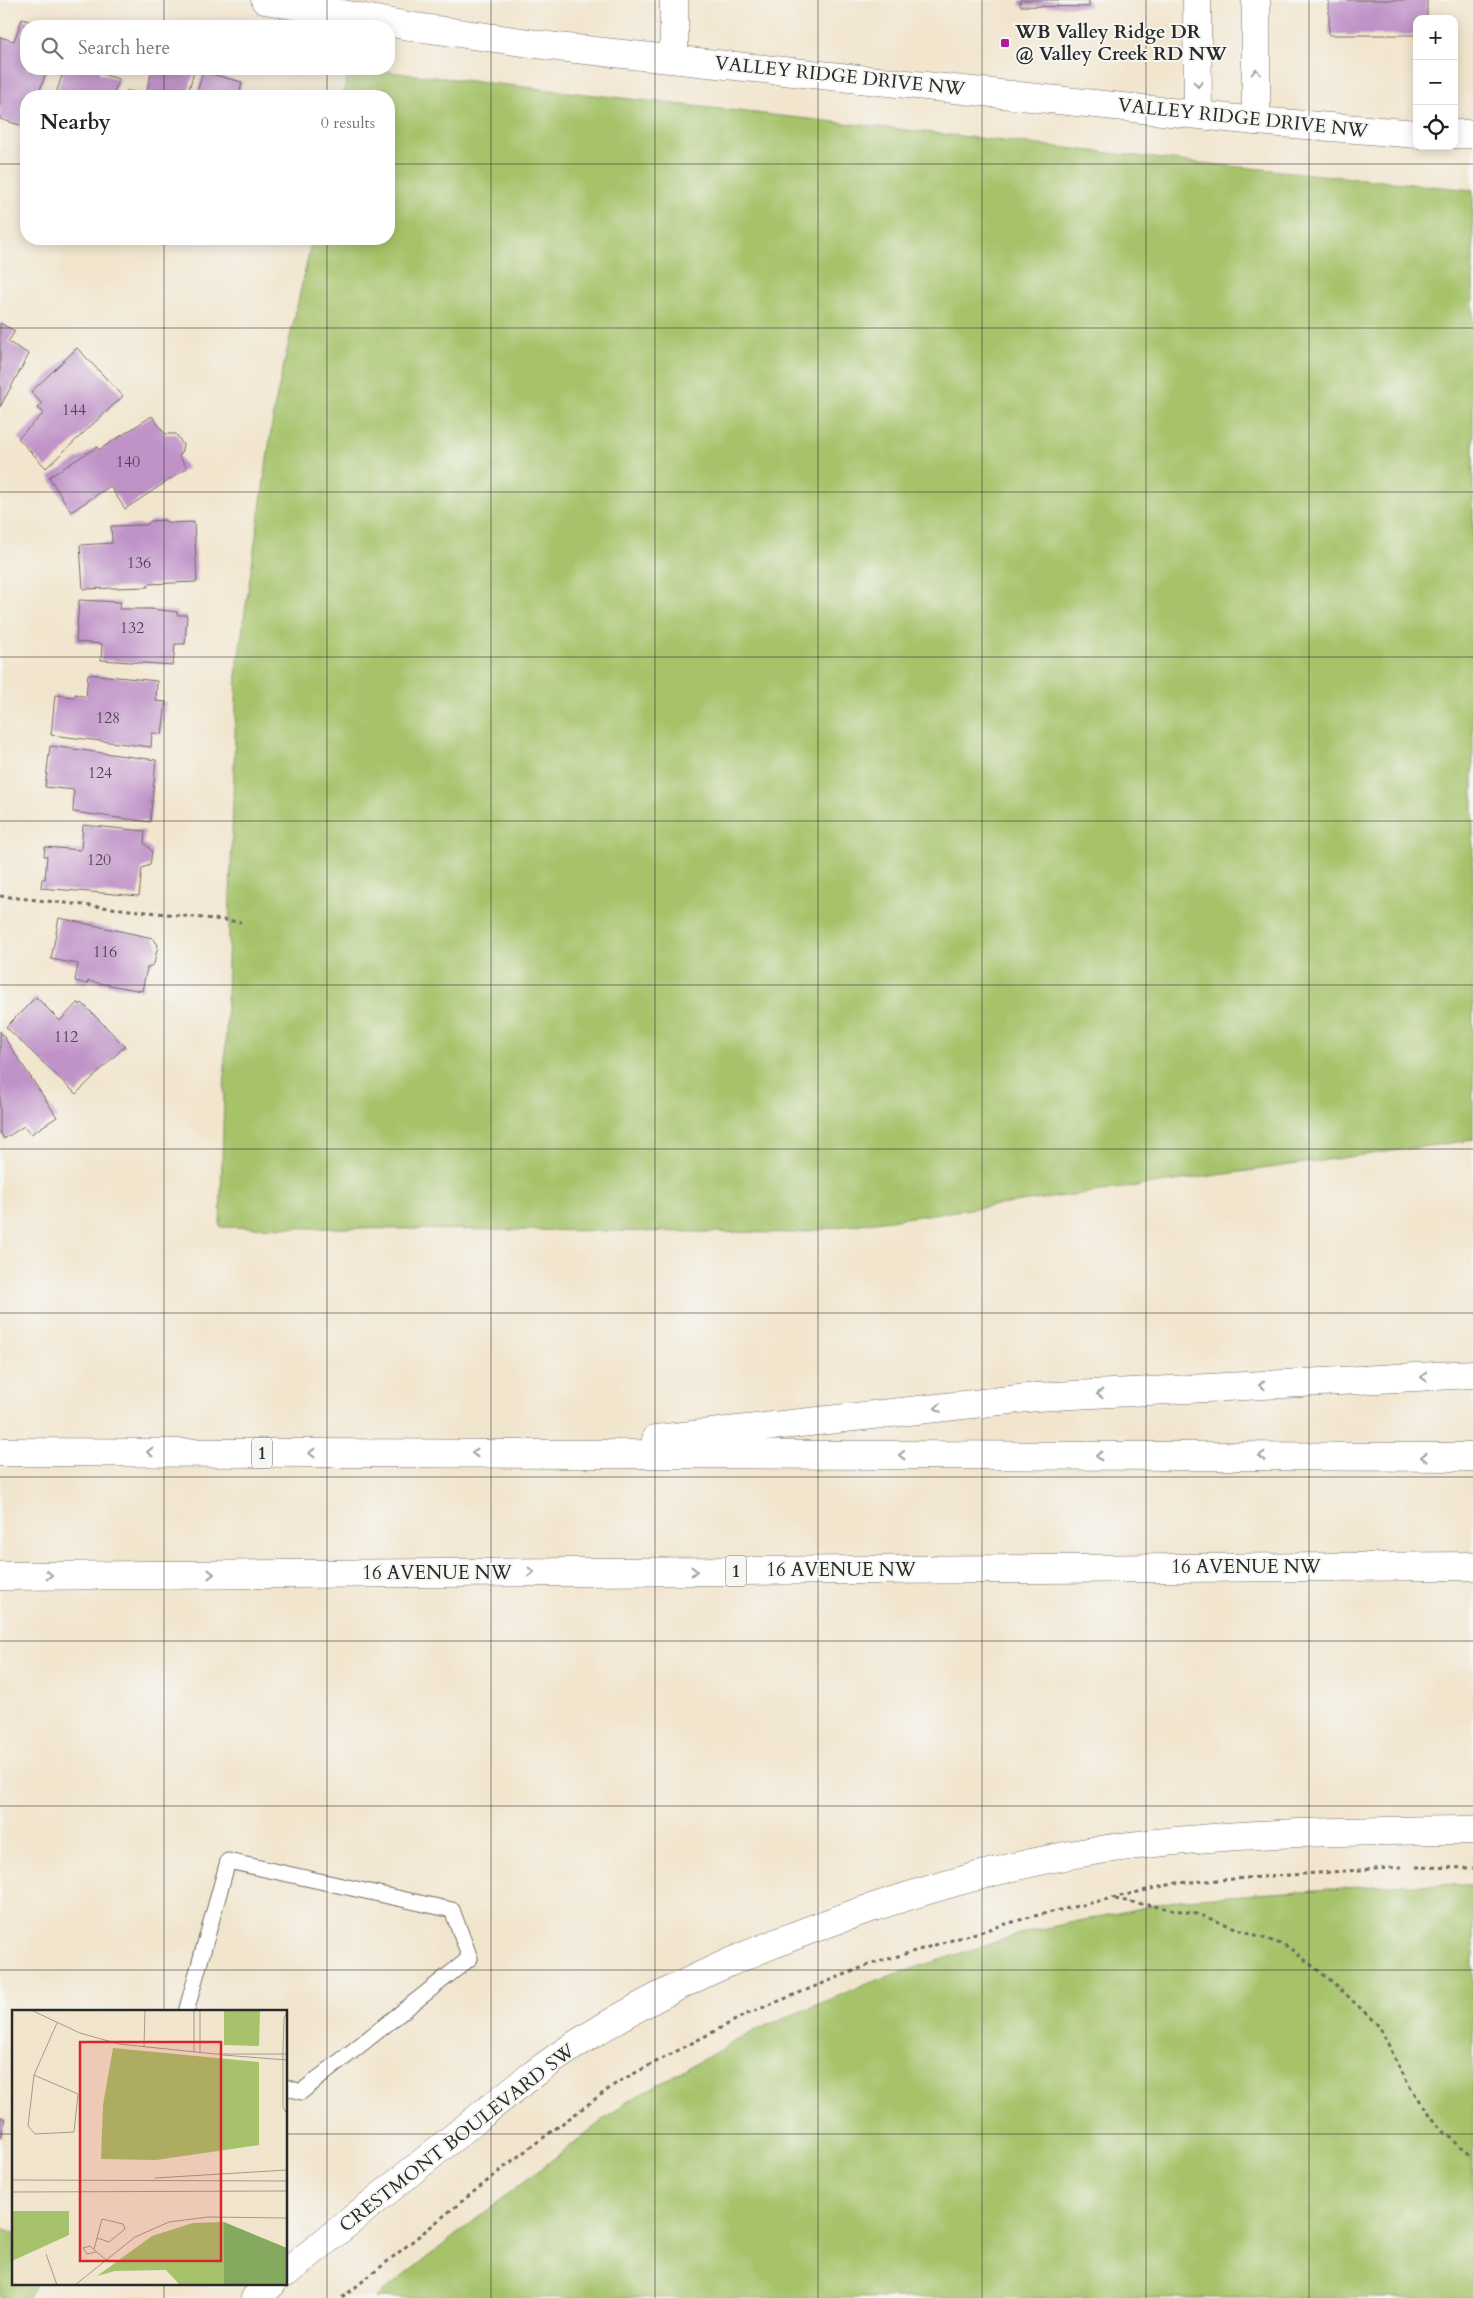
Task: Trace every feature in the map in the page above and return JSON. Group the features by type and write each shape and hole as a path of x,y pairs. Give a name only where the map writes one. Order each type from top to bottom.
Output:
{"main road":[{"name":"VALLEY RIDGE DRIVE NW","path":"265,0 376,20"},
{"path":"674,0 674,58"},
{"path":"1197,0 1198,114"},
{"path":"1256,0 1256,121"},
{"name":"VALLEY RIDGE DRIVE NW","path":"395,23 547,46 1256,121 1413,134"},
{"path":"1458,134 1473,134"},
{"path":"523,1454 1036,1397 1473,1374"},
{"name":"1","path":"0,1452 1473,1457"},
{"name":"16 AVENUE NW","path":"0,1576 1473,1566"},
{"name":"CRESTMONT BOULEVARD SW","path":"288,2270 492,2106 574,2046 629,2012 686,1981 745,1954 804,1931 931,1888 1016,1866 1095,1851 1220,1838 1324,1832 1473,1830"}],"lane":[{"path":"187,2010 228,1861 452,1910 470,1958 301,2092 288,2089"}],"path":[{"path":"0,896 242,922"},
{"path":"342,2298 512,2162 618,2082 747,2014 871,1964 1030,1917 1177,1883 1406,1867"},
{"path":"1415,1867 1473,1868"},
{"path":"1112,1898 1197,1914 1289,1947 1335,1984 1379,2026 1408,2084 1419,2100 1442,2131 1473,2157"}],"green space":[{"path":"395,72 1190,162 1473,190 1473,1140 795,1233 220,1227 237,668 275,404 311,245 395,245 395,90 344,90 348,75 395,75"},
{"path":"1403,1884 1473,1885 1473,2298 375,2298 625,2103 756,2030 877,1980 1027,1932 1184,1899"},
{"path":"0,2229 12,2232 12,2286 35,2286 28,2298 0,2298"}],"building":[{"path":"1020,0 1089,0 1089,7 1020,6"},
{"path":"1329,0 1427,0 1427,15 1413,15 1413,35 1329,35"},
{"path":"20,24 20,75 45,75 40,90 20,90 20,125 0,119 0,37 14,41"},
{"path":"62,75 106,75 119,79 115,90 57,90"},
{"path":"151,75 193,75 189,90 147,90"},
{"path":"202,75 215,75 242,82 240,90 198,90"},
{"path":"0,323 15,331 8,342 29,354 0,407"},
{"path":"77,348 123,396 46,468 18,438 44,413 38,408 42,404 31,392"},
{"path":"152,416 165,434 176,434 183,445 179,456 187,468 125,509 110,486 71,512 49,477 97,447 99,450"},
{"path":"164,520 169,523 194,522 197,582 148,584 148,587 83,589 80,545 112,543 111,526 146,525 151,521"},
{"path":"79,600 121,602 119,609 151,609 177,612 177,615 187,615 185,644 175,644 173,665 101,660 102,644 76,642"},
{"path":"88,674 157,681 156,701 166,702 162,734 152,733 151,747 51,735 55,695 74,697 75,694 86,697"},
{"path":"50,746 156,760 150,822 73,812 74,790 45,787"},
{"path":"83,825 145,831 144,843 152,851 150,865 142,868 139,896 41,888 42,879 45,879 47,856 44,856 45,847 81,850"},
{"path":"59,918 153,938 158,945 154,964 147,968 142,991 88,981 87,984 75,981 78,964 51,959"},
{"path":"36,997 60,1021 78,1002 80,1005 82,1003 125,1046 76,1094 6,1027"},
{"path":"0,1031 57,1117 31,1134 24,1126 4,1139 0,1132"},
{"path":"0,2117 5,2119 1,2138 0,2137"}],"place":[{"name":"WB Valley Ridge DR @ Valley Creek RD NW","path":"1005,43"}]}
